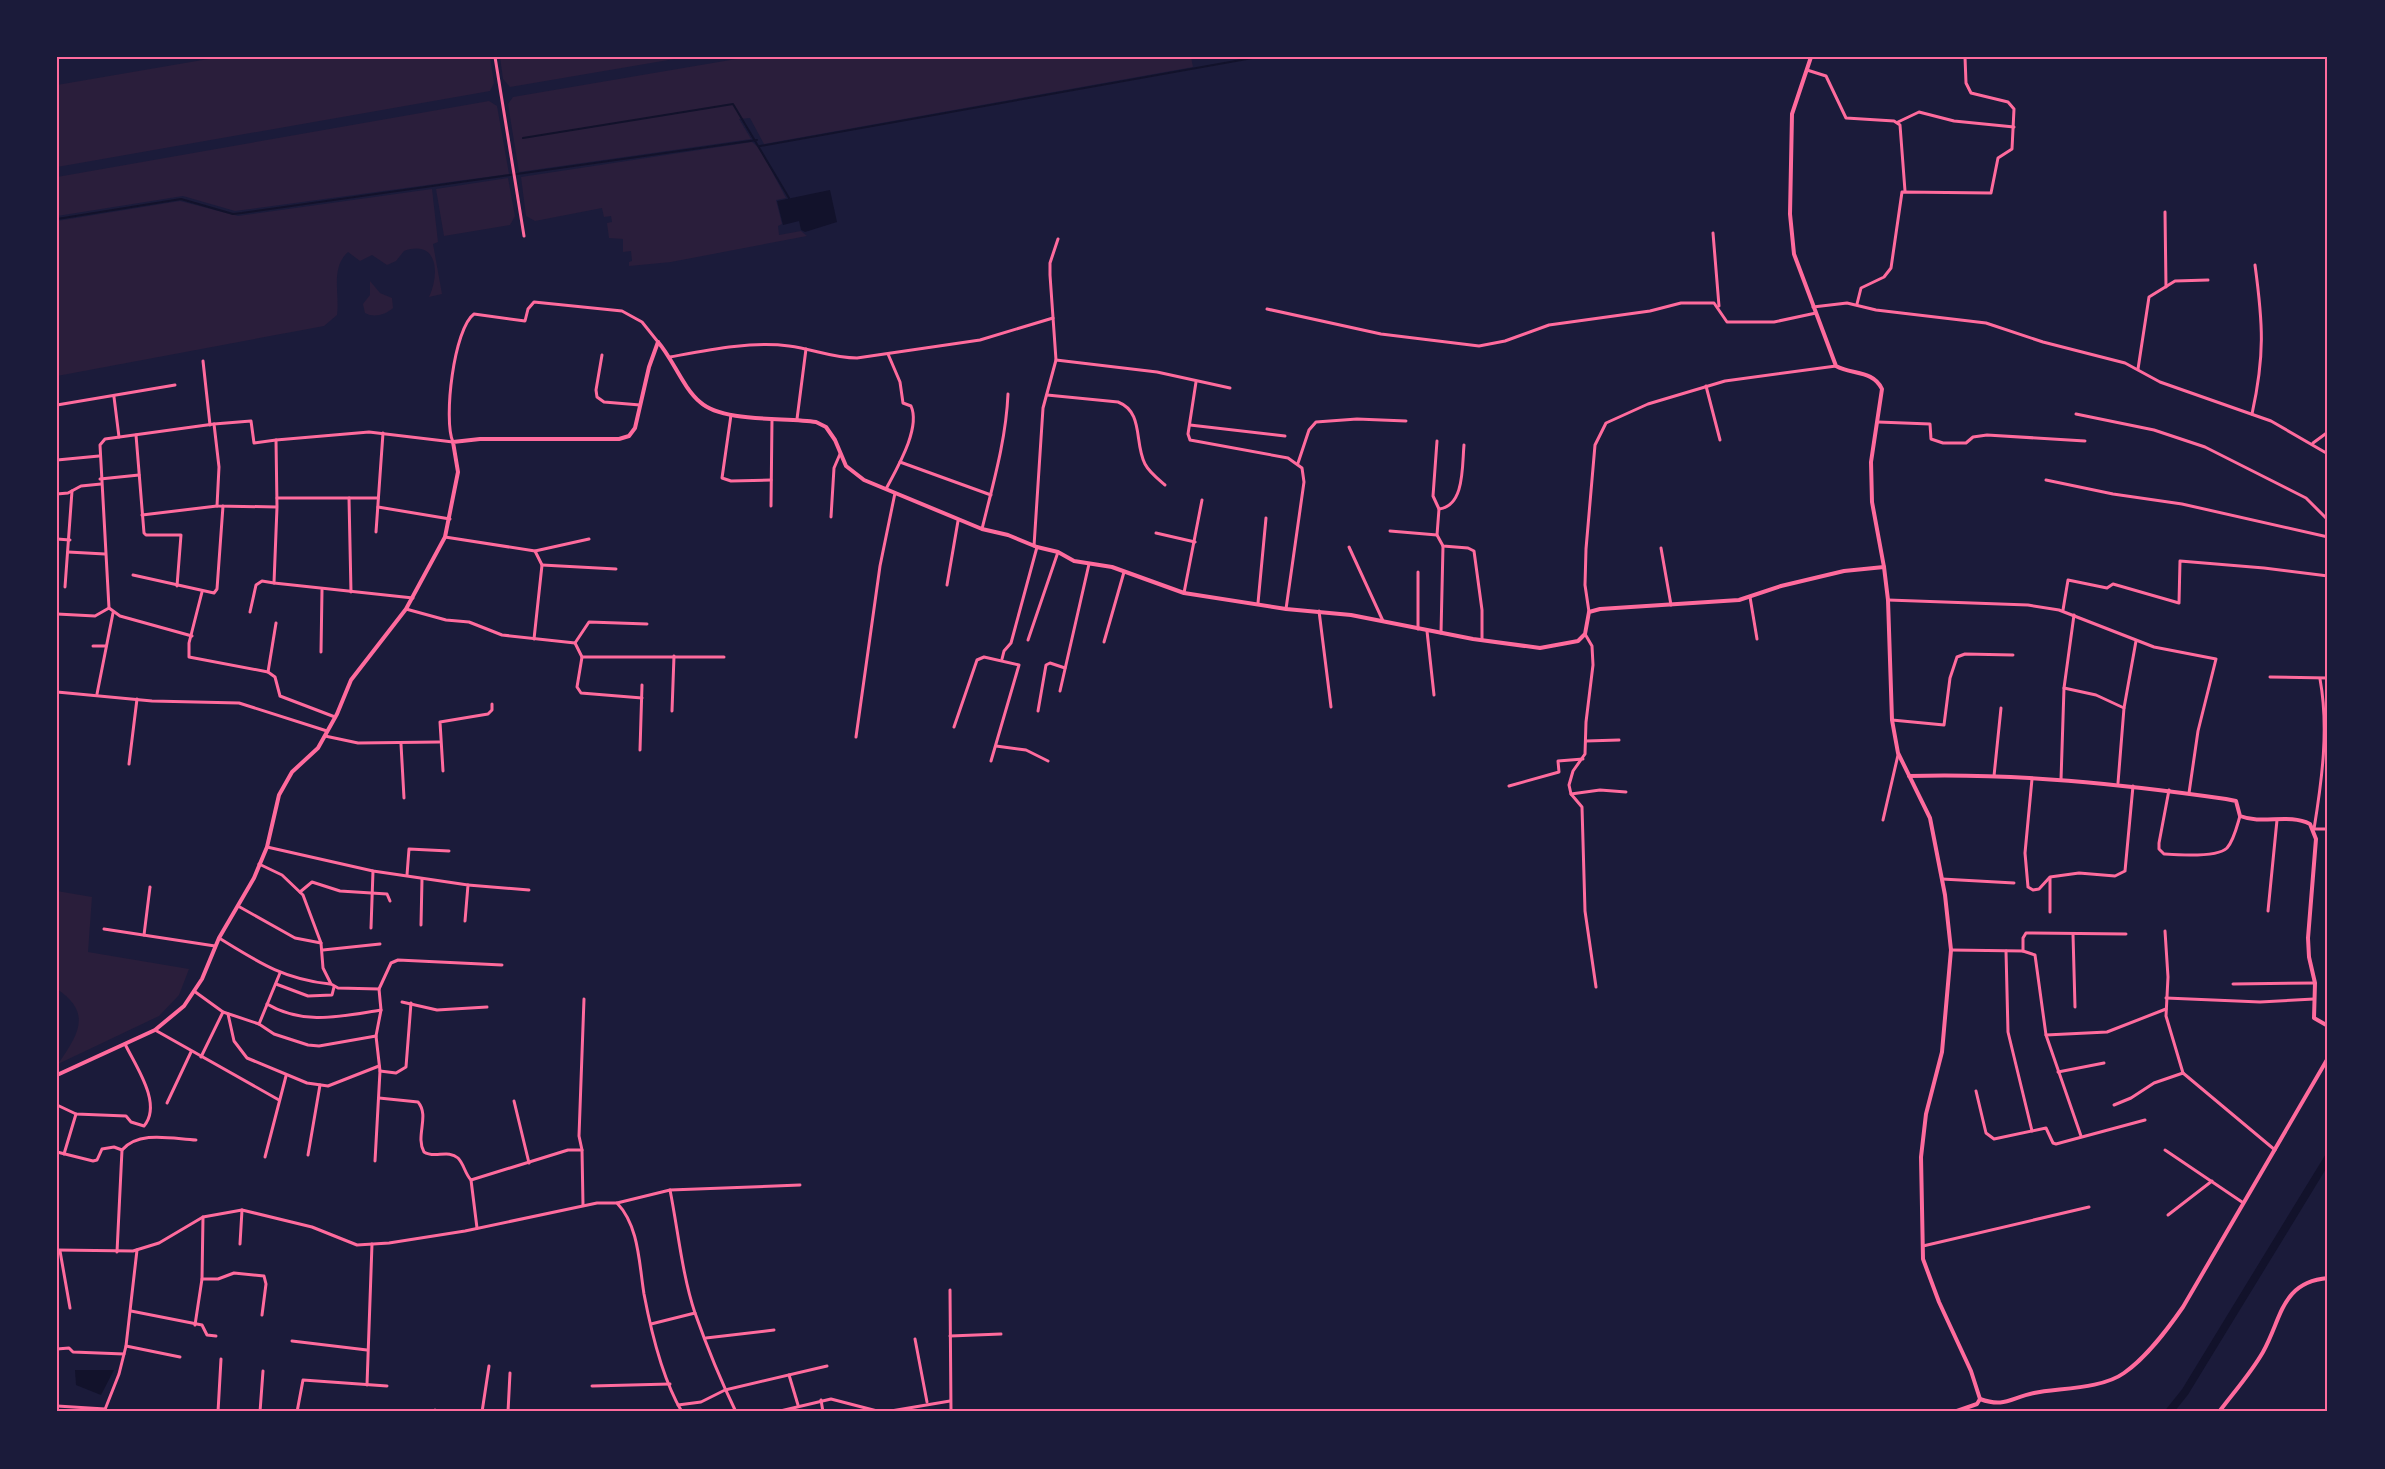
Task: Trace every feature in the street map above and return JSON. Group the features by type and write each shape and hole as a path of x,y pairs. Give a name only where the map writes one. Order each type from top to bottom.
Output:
{"street":[{"path":"495,57 524,236"},
{"path":"1811,57 1792,114 1790,214 1794,254 1836,366 1844,371 1867,374 1878,381 1882,389 1871,462 1872,502 1888,600 1892,720 1898,753 1930,818 1942,879 1950,950 1942,1052 1926,1114 1921,1157 1923,1246 1926,1272 1971,1371 1980,1400"},
{"path":"1905,191 1991,193 1998,158 2012,149 2015,117 2011,104 1977,96 1968,88 1964,72 1965,57"},
{"path":"1807,70 1826,76 1846,118 1898,122 1919,112 1954,121 2014,127"},
{"path":"1857,304 1861,288 1884,277 1891,268 1901,195 1905,191 1902,129 1898,122"},
{"path":"2165,212 2166,289"},
{"path":"1713,233 1719,307 1721,316 1726,322 1774,322 1816,313"},
{"path":"1002,660 1004,651 1011,643 1036,547 1043,408 1056,360 1050,262 1058,239"},
{"path":"2252,414 2263,352 2263,321 2255,265"},
{"path":"2138,369 2149,311 2147,302 2149,297 2166,289 2175,280 2208,280"},
{"path":"57,1075 155,1030 184,1006 202,979 219,938 260,864 267,847 279,795 292,772 318,748 351,680 413,598 446,537 450,519 458,472 448,418 450,389 456,356 467,322 474,314 525,321 528,309 534,302 622,311 642,322 670,357 700,403 731,415 797,419 826,427 846,466 864,480 958,521 1058,552 1074,561 1124,572 1184,593 1286,609 1319,611 1427,631 1540,648 1578,641 1586,634"},
{"path":"1267,309 1381,334 1479,346 1505,341 1549,325 1650,311 1681,303 1709,302 1719,307"},
{"path":"1813,307 1838,303 1857,304 1876,310 1986,323 2043,342 2125,363 2160,382 2252,414 2313,444 2328,454"},
{"path":"670,357 761,345 806,349 838,358 888,354 981,340 1053,318"},
{"path":"192,636 113,613 109,608 100,482 99,456 102,440 212,424 251,421 254,444 276,440 383,433 453,442 619,439 633,432 658,342"},
{"path":"797,419 806,349"},
{"path":"886,489 914,430 914,412 911,406 903,403 900,382 888,354"},
{"path":"602,355 596,390 597,397 604,402 640,405"},
{"path":"1056,360 1157,372 1230,388"},
{"path":"203,361 219,467 216,506"},
{"path":"1596,987 1585,911 1582,807 1571,794 1570,779 1583,759 1593,665 1592,646 1586,634 1589,612 1585,585 1595,445 1599,433 1606,423 1618,417 1706,386 1836,366"},
{"path":"1196,382 1188,434 1194,443 1288,458 1302,468 1304,482 1286,609"},
{"path":"57,405 175,385"},
{"path":"1706,386 1720,440"},
{"path":"982,529 1006,424 1008,394"},
{"path":"1047,395 1118,402 1126,405 1134,416 1145,464 1165,485"},
{"path":"114,397 119,437"},
{"path":"2076,414 2154,430 2205,447 2306,498 2328,520"},
{"path":"731,415 722,478 731,481 771,480"},
{"path":"771,506 772,418"},
{"path":"1298,463 1309,430 1316,422 1357,419 1406,421"},
{"path":"1876,422 1930,424 1931,439 1943,443 1966,443 1973,436 1988,435 2085,441"},
{"path":"1190,425 1285,436"},
{"path":"2313,444 2328,432"},
{"path":"376,532 383,433"},
{"path":"136,435 145,535 181,535 177,586"},
{"path":"274,583 277,507 276,440"},
{"path":"1437,441 1433,496 1439,508 1437,535 1443,546 1442,633"},
{"path":"1439,508 1447,508 1455,501 1461,480 1464,445"},
{"path":"831,517 834,468 840,452"},
{"path":"57,460 99,456"},
{"path":"900,462 991,495"},
{"path":"57,494 72,491 81,486 139,475"},
{"path":"2046,480 2113,494 2182,504 2328,537"},
{"path":"65,587 72,491"},
{"path":"856,737 880,566 895,493"},
{"path":"277,498 378,498"},
{"path":"349,498 351,592"},
{"path":"1184,593 1196,542 1202,500"},
{"path":"142,515 216,506 277,507"},
{"path":"133,575 212,593 217,589 223,506"},
{"path":"378,507 450,519"},
{"path":"1258,603 1266,518"},
{"path":"947,585 958,521"},
{"path":"1390,531 1437,535"},
{"path":"1156,533 1196,542"},
{"path":"446,537 535,550 589,539"},
{"path":"57,538 70,540"},
{"path":"1443,546 1468,548 1474,551 1482,610 1482,640"},
{"path":"1349,547 1383,622"},
{"path":"1661,548 1671,605"},
{"path":"534,639 542,565 535,550"},
{"path":"68,552 105,554"},
{"path":"1028,640 1058,552"},
{"path":"2063,611 2068,580 2107,588 2113,584 2179,603 2180,561 2264,567 2328,576"},
{"path":"1060,691 1089,564"},
{"path":"542,565 616,569"},
{"path":"1589,612 1600,609 1750,597 1781,586 1844,571 1884,567"},
{"path":"1104,642 1124,572"},
{"path":"1418,572 1418,629"},
{"path":"250,612 258,582 413,598"},
{"path":"321,652 322,590"},
{"path":"202,592 189,650 191,658 268,672 275,677 280,696 335,717"},
{"path":"1750,597 1758,639"},
{"path":"1888,600 2028,605 2063,611 2136,642 2216,659 2198,730 2189,793"},
{"path":"57,614 95,616 109,608"},
{"path":"406,609 446,620 469,622 502,635 575,643"},
{"path":"1319,611 1330,707"},
{"path":"97,694 113,613"},
{"path":"2061,782 2064,688 2074,615"},
{"path":"575,643 589,622 647,624"},
{"path":"268,672 276,623"},
{"path":"1427,631 1434,695"},
{"path":"2118,783 2124,708 2136,642"},
{"path":"575,643 582,657 577,687 581,693 642,698"},
{"path":"93,646 106,646"},
{"path":"1892,720 1944,725 1950,678 1956,657 1965,654 2013,656"},
{"path":"582,657 632,659 674,656 724,657"},
{"path":"672,711 674,656"},
{"path":"954,728 977,660 984,657 1018,664 991,761"},
{"path":"1038,711 1046,665 1050,663 1065,668"},
{"path":"2270,677 2328,678"},
{"path":"2320,679 2323,697 2323,754 2314,829 2316,854 2308,938 2309,957 2315,983 2314,1018 2328,1026"},
{"path":"640,750 642,685"},
{"path":"2064,688 2096,695 2124,708"},
{"path":"57,692 137,699 239,703 358,743 440,742"},
{"path":"129,764 137,699"},
{"path":"443,771 439,724 442,720 488,714 492,710 492,704"},
{"path":"1994,776 2001,708"},
{"path":"1586,741 1618,740"},
{"path":"401,744 404,798"},
{"path":"996,746 1026,750 1048,761"},
{"path":"1883,820 1898,753"},
{"path":"1509,786 1559,772 1558,761 1583,759"},
{"path":"1909,776 1994,776 2061,782 2118,783 2133,786 2169,790 2189,793 2236,801 2240,816 2228,847 2207,854 2164,854 2161,852 2160,843 2169,790"},
{"path":"2032,779 2025,853 2028,887 2033,890 2039,889 2050,877 2079,873 2115,876 2125,871 2133,786"},
{"path":"1571,794 1600,790 1626,792"},
{"path":"2240,816 2263,822 2296,819 2314,829 2328,829"},
{"path":"2268,910 2277,820"},
{"path":"267,847 373,871 468,885 529,890"},
{"path":"407,875 409,849 449,851"},
{"path":"260,864 282,875 300,892 321,942 323,968 333,986 332,995 313,996 276,984"},
{"path":"372,928 370,893 373,871"},
{"path":"2050,877 2050,912"},
{"path":"422,879 422,925"},
{"path":"1942,879 2014,883"},
{"path":"300,892 312,882 340,891 387,894 390,901"},
{"path":"465,921 468,885"},
{"path":"144,935 150,887"},
{"path":"237,905 258,914 295,938 321,942"},
{"path":"104,929 216,946"},
{"path":"2165,931 2168,977 2166,1009 2183,1073 2275,1150"},
{"path":"2023,951 2023,938 2026,933 2126,934"},
{"path":"2073,934 2075,1007"},
{"path":"219,938 280,973 301,981 379,989"},
{"path":"323,950 380,944"},
{"path":"1950,950 2023,951 2037,958 2046,1035 2081,1136"},
{"path":"2006,951 2008,1032 2032,1131"},
{"path":"375,1161 380,1071 376,1036 381,1010 379,989 391,963 398,960 502,965"},
{"path":"259,1024 280,973"},
{"path":"2233,984 2315,983"},
{"path":"194,991 223,1012 259,1024 274,1034 319,1046 376,1036"},
{"path":"2166,998 2260,1002 2314,999"},
{"path":"583,1206 582,1150 579,1136 584,999"},
{"path":"402,1002 448,1010 487,1007"},
{"path":"380,1071 396,1073 406,1067 411,1003"},
{"path":"267,1004 284,1014 312,1019 381,1010"},
{"path":"2046,1035 2107,1032 2166,1009"},
{"path":"201,1057 223,1012"},
{"path":"228,1014 234,1041 247,1058 286,1076 320,1085 336,1084 379,1066"},
{"path":"155,1030 279,1100"},
{"path":"57,1105 76,1114 126,1116 140,1126 147,1123 149,1097 125,1044"},
{"path":"167,1103 191,1052"},
{"path":"1980,1400 2001,1405 2033,1394 2094,1383 2124,1374 2165,1333 2183,1307 2242,1202 2328,1058"},
{"path":"2058,1072 2104,1064"},
{"path":"2114,1106 2154,1083 2183,1073"},
{"path":"264,1157 286,1076"},
{"path":"308,1155 320,1085"},
{"path":"1976,1091 1988,1136 1994,1139 2046,1128 2054,1144 2145,1120"},
{"path":"379,1098 418,1102 423,1112 421,1139 424,1152 429,1156 446,1154 459,1159 471,1180 477,1228"},
{"path":"514,1101 529,1163"},
{"path":"64,1154 76,1114"},
{"path":"117,1252 122,1150 129,1143 151,1138 196,1140"},
{"path":"57,1152 93,1161 97,1160 102,1149 114,1147 122,1150"},
{"path":"471,1180 568,1150 582,1150"},
{"path":"2165,1150 2242,1202"},
{"path":"2168,1215 2212,1181"},
{"path":"70,1308 58,1251 137,1250 159,1244 203,1217 242,1210 312,1227 357,1245 477,1228 583,1206 617,1203 670,1190 800,1185"},
{"path":"670,1190 695,1313 706,1338 713,1366 736,1412"},
{"path":"617,1203 627,1213 637,1247 651,1324 670,1384 682,1412"},
{"path":"1923,1246 2089,1207"},
{"path":"240,1244 242,1210"},
{"path":"195,1325 202,1279 203,1217"},
{"path":"367,1385 372,1244"},
{"path":"57,1406 105,1411 126,1346 137,1250"},
{"path":"202,1279 218,1280 234,1273 264,1276 266,1284 262,1315"},
{"path":"2219,1412 2263,1351 2286,1301 2299,1286 2314,1279 2328,1278"},
{"path":"950,1290 951,1412"},
{"path":"131,1311 205,1327 207,1335 216,1336"},
{"path":"651,1324 695,1313"},
{"path":"706,1338 774,1330"},
{"path":"950,1336 1001,1334"},
{"path":"915,1339 927,1403"},
{"path":"292,1341 367,1350"},
{"path":"126,1346 180,1357"},
{"path":"57,1349 65,1347 76,1352 124,1354"},
{"path":"218,1412 221,1359"},
{"path":"482,1412 489,1365"},
{"path":"678,1405 701,1402 725,1390 827,1366"},
{"path":"260,1412 263,1371"},
{"path":"508,1412 510,1373"},
{"path":"789,1375 798,1406"},
{"path":"297,1412 303,1380 387,1386"},
{"path":"592,1386 670,1384"},
{"path":"776,1412 820,1400 842,1400 883,1412 914,1410 927,1403 950,1401"},
{"path":"820,1400 823,1412"},
{"path":"1954,1412 1977,1404 1980,1400"}],"shaded area":[{"path":"220,57 490,57 494,83 490,91 57,167 57,85"},
{"path":"500,57 686,57 510,87 503,79"},
{"path":"748,57 1191,57 1193,67 764,144 750,118 739,119 751,139 519,172 508,104 513,97"},
{"path":"489,101 497,106 509,174 235,211 183,196 57,216 57,177"},
{"path":"752,142 760,149 786,198 776,200 782,224 778,226 779,235 801,231 807,236 671,262 629,266 629,262 632,261 631,251 623,252 623,239 609,238 607,223 612,222 611,216 604,217 602,208 535,221 526,216 521,177"},
{"path":"508,178 515,216 510,225 444,236 436,189"},
{"path":"432,189 438,242 433,244 442,294 429,297 435,278 435,269 430,254 424,250 404,251 396,261 387,265 372,255 360,261 348,252 342,258 337,273 337,315 324,326 57,376 57,221 180,201 238,216"},
{"path":"830,190 837,222 805,232 801,230 799,221 783,225 777,201"},
{"path":"370,281 380,293 392,298 393,308 379,315 365,313 363,304 370,295"},
{"path":"57,891 92,897 88,952 189,969 179,995 159,1016 58,1064 76,1034 78,1016 68,998 57,989"},
{"path":"75,1370 114,1370 101,1395 76,1385"}],"waterway":[{"path":"760,146 1258,57"},
{"path":"523,138 733,104 789,198"},
{"path":"57,219 181,199 233,214 242,213 757,140"},
{"path":"2169,1412 2185,1392 2328,1158"}]}
